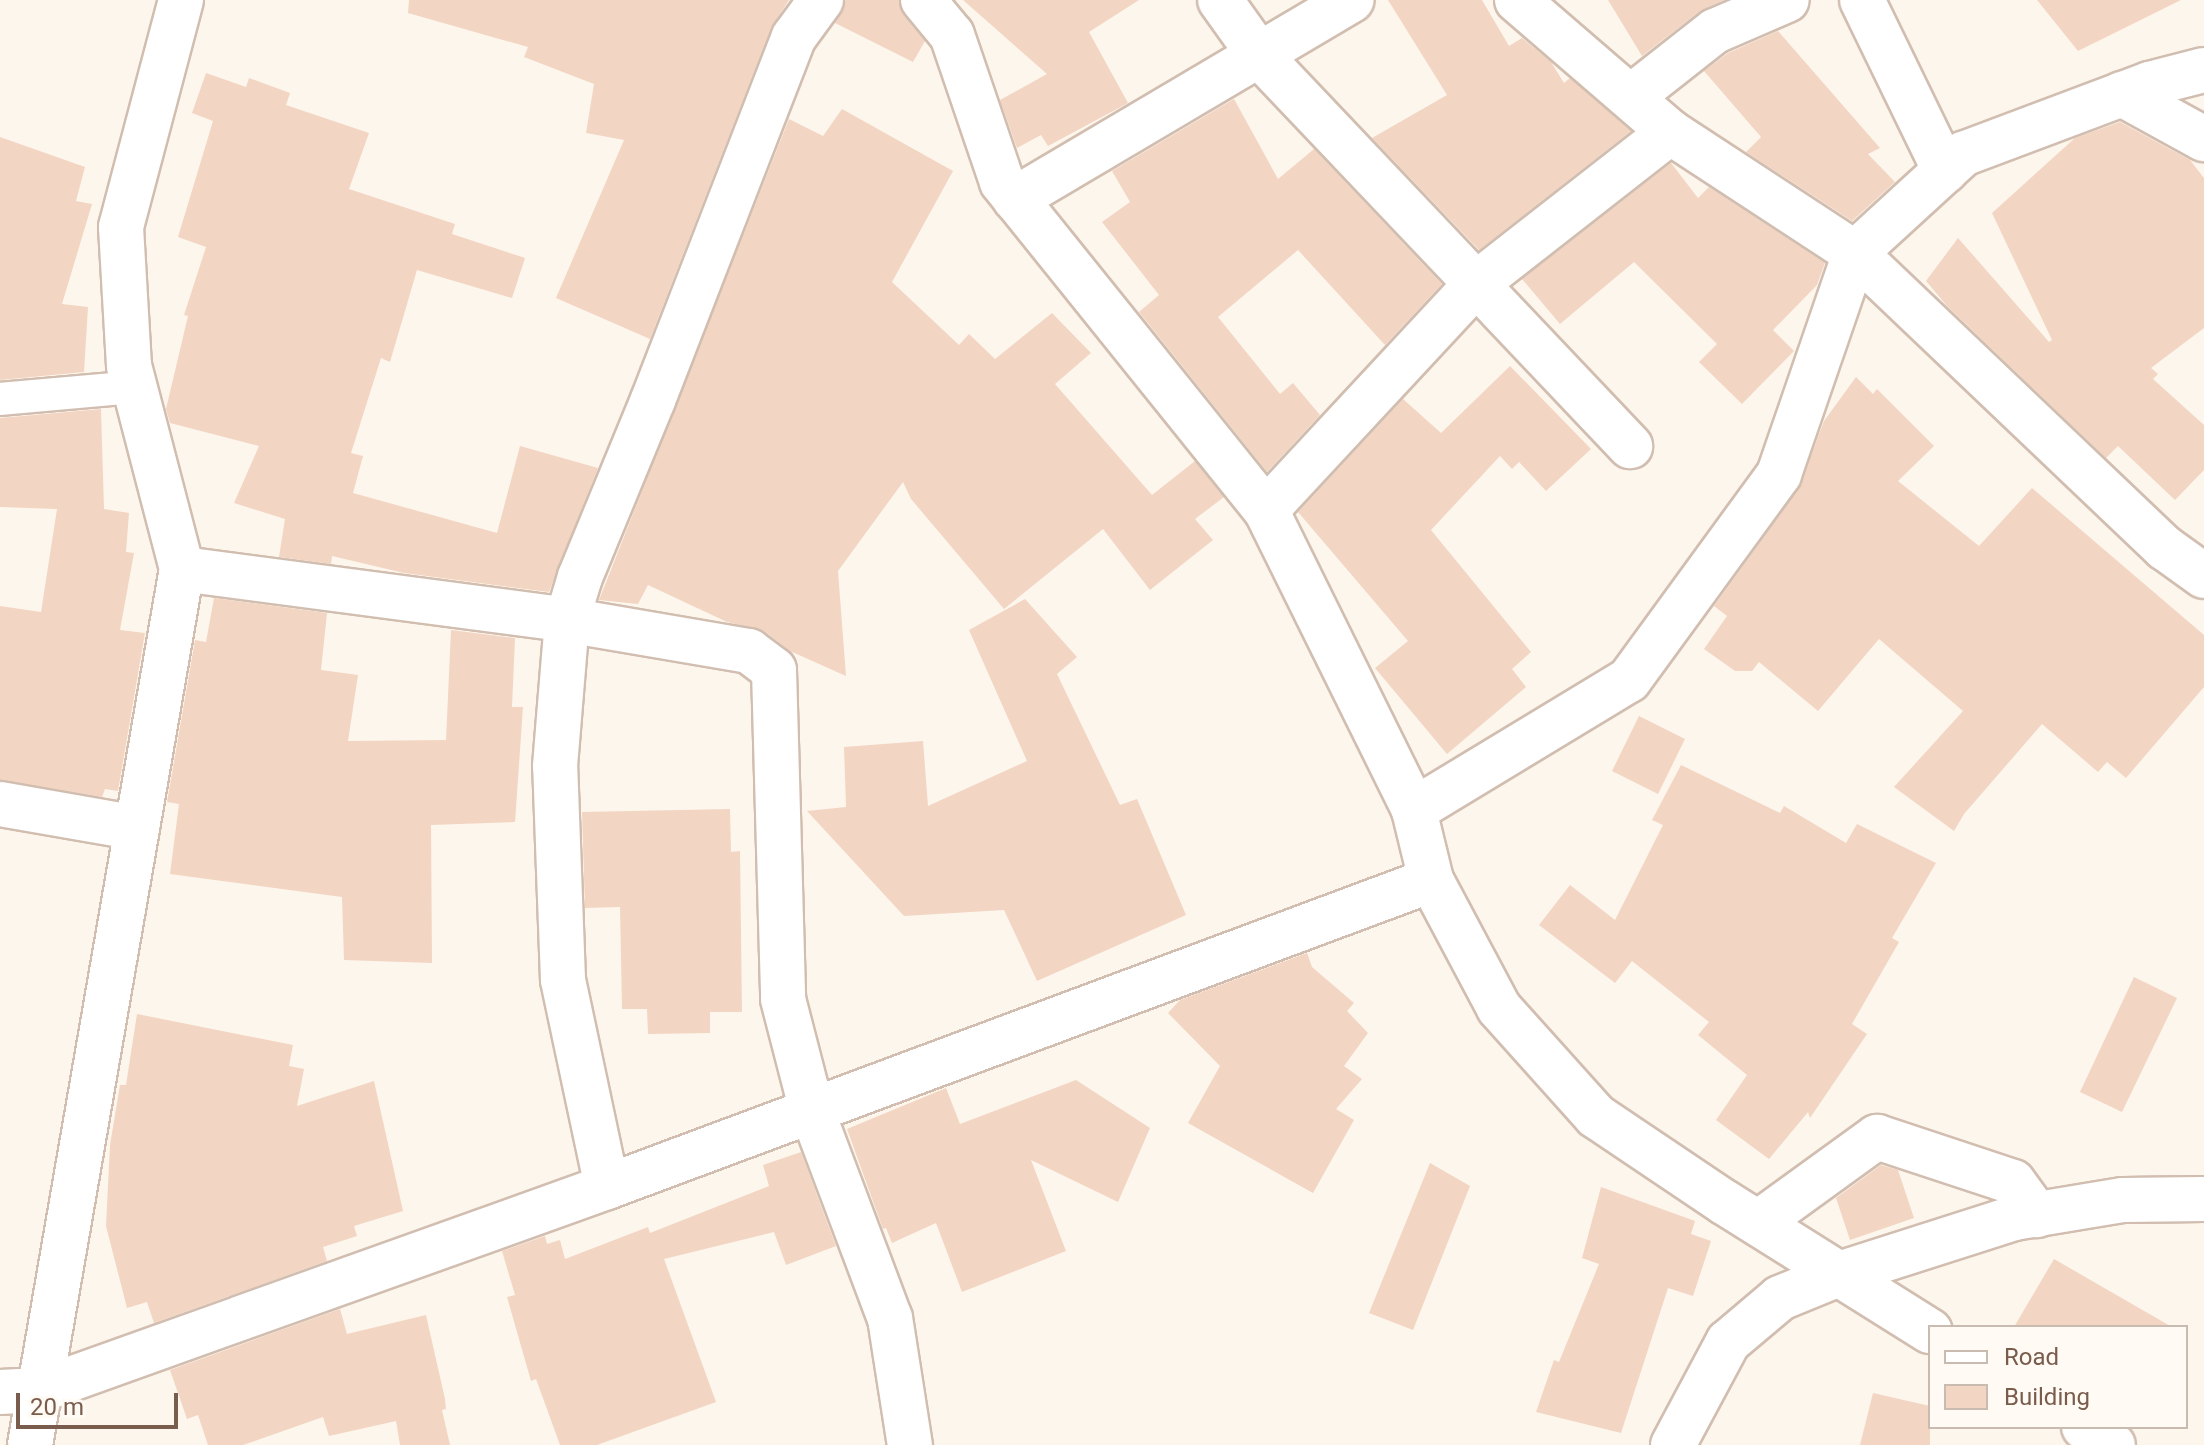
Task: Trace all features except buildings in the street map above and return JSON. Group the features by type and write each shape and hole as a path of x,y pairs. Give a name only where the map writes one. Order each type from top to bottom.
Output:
{"street":[{"path":"30,1445 20,1391 137,828 182,569 129,366 121,227 181,0"},
{"path":"607,1187 563,980 555,766 567,620 580,577 653,400 794,37 821,0"},
{"path":"923,0 952,35 1002,182 1266,510 1414,810 1431,880 1499,1008 1596,1116 1928,1330"},
{"path":"1220,0 1260,56 1630,446"},
{"path":"1015,199 1352,0"},
{"path":"1517,0 1670,132 1855,253 2165,548 2204,576"},
{"path":"1631,97 1715,31 1787,0"},
{"path":"1862,0 1945,171"},
{"path":"1414,810 1629,680 1779,474 1855,253 1963,154 2122,94 2204,70"},
{"path":"2122,94 2204,139"},
{"path":"1266,510 1477,283 1670,132"},
{"path":"182,569 567,620 749,651 774,670 783,999 812,1111 890,1318 910,1445"},
{"path":"0,804 137,828"},
{"path":"20,1391 607,1187 1431,880"},
{"path":"1758,1223 1877,1137 2013,1182 2037,1215"},
{"path":"1673,1445 1728,1342 1780,1298 1839,1274 2014,1218 2123,1200 2204,1199"},
{"path":"2087,1429 2113,1445"}],"lane":[{"path":"0,399 134,387"}]}
